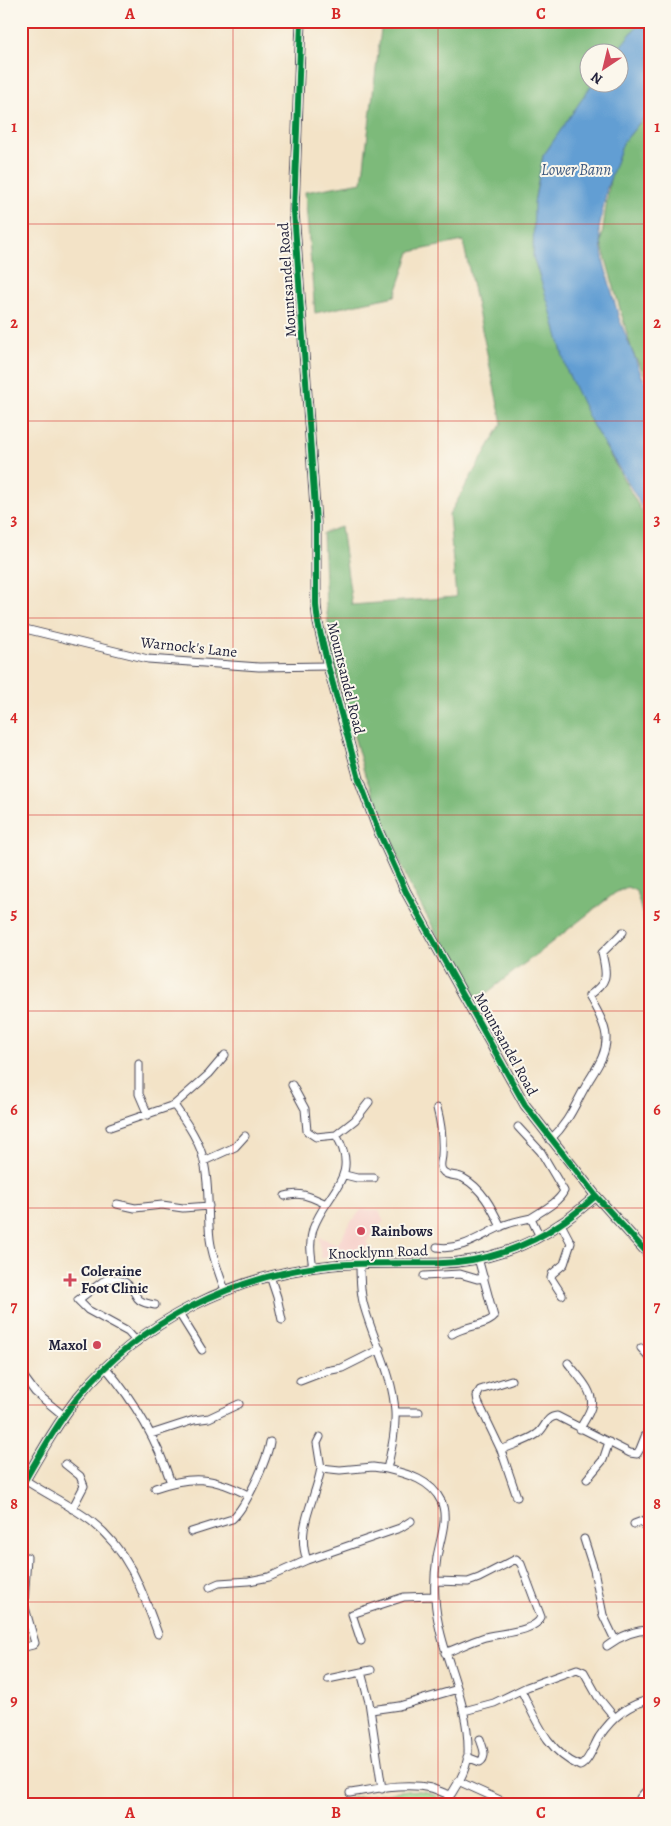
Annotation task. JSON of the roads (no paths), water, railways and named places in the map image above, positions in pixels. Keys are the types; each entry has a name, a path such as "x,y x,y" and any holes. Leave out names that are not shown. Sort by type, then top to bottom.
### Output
{"street":[{"name":"Mountsandel Road","path":"301,21 294,211 316,522 316,605 318,623 328,666 359,779 378,830 406,892 525,1105 550,1140 596,1196 650,1256"},
{"name":"Warnock's Lane","path":"21,628 148,660 259,667 328,666"},
{"path":"550,1140 573,1113 604,1052 606,1034 589,996 601,988 606,974 602,953 623,932"},
{"path":"110,1127 174,1105 209,1074 225,1055"},
{"path":"139,1064 139,1094 148,1115"},
{"path":"292,1085 305,1109 307,1131 316,1137 336,1135 355,1120 369,1102"},
{"path":"174,1105 191,1130 204,1161 208,1186 210,1241 225,1290"},
{"path":"437,1108 440,1123 442,1171 446,1174 464,1178 478,1191 489,1203 500,1226"},
{"path":"437,1247 453,1248 478,1239 500,1226 517,1220 531,1218 562,1196 564,1190 541,1152 518,1127"},
{"path":"313,1268 311,1237 313,1229 344,1175 346,1162 343,1146 336,1135"},
{"path":"204,1161 235,1147 245,1136"},
{"path":"344,1175 357,1178 374,1178"},
{"path":"285,1196 295,1193 305,1194 326,1204"},
{"name":"Knocklynn Road","path":"23,1483 64,1416 85,1389 137,1342 179,1313 225,1290 270,1276 313,1268 360,1264 445,1263 478,1258 515,1248 540,1237 561,1224 596,1196"},
{"path":"118,1204 135,1208 162,1205 183,1208 209,1206"},
{"path":"531,1218 540,1237"},
{"path":"561,1224 571,1243 564,1264 552,1274 551,1278 562,1294"},
{"path":"452,1334 461,1328 490,1321 494,1317 478,1258"},
{"path":"360,1264 361,1291 364,1306 391,1383 395,1412 394,1436 387,1469"},
{"path":"424,1276 465,1274 477,1279 484,1278"},
{"path":"270,1276 282,1320"},
{"path":"137,1342 128,1332 88,1310 78,1300 89,1290 110,1278 128,1284 137,1298 143,1303 155,1305"},
{"path":"179,1313 202,1350"},
{"path":"641,1348 650,1358"},
{"path":"300,1381 326,1371 342,1368 380,1349"},
{"path":"568,1362 592,1398 591,1408 580,1429"},
{"path":"106,1368 127,1395 151,1434 171,1482"},
{"path":"21,1374 35,1392 64,1416"},
{"path":"511,1380 480,1390 477,1396 478,1402 501,1450 517,1496"},
{"path":"151,1434 194,1420 209,1418 239,1404"},
{"path":"395,1412 419,1412"},
{"path":"501,1450 537,1434 551,1416 557,1416 630,1453 637,1454 650,1424"},
{"path":"307,1560 304,1524 321,1468 317,1442 320,1437"},
{"path":"191,1532 232,1519 237,1514 262,1466 270,1442"},
{"path":"587,1479 603,1460 609,1442"},
{"path":"65,1464 80,1476 84,1486 72,1509"},
{"path":"321,1468 340,1470 373,1467 387,1469 428,1483 442,1502 444,1524 437,1559 434,1596 445,1653 464,1711 468,1757 458,1781 442,1805"},
{"path":"155,1488 185,1479 205,1479 226,1484 248,1495"},
{"path":"23,1483 72,1509 96,1525 119,1549 143,1593 158,1634"},
{"path":"634,1524 646,1519 650,1538"},
{"path":"210,1587 219,1583 249,1581 269,1577 307,1560 400,1528 411,1522"},
{"path":"584,1539 594,1570 603,1615 615,1640"},
{"path":"21,1648 35,1643 35,1636 22,1604 26,1557"},
{"path":"435,1581 468,1582 516,1559 521,1564 541,1618 537,1624 517,1631 480,1638 445,1653"},
{"path":"361,1641 352,1614 404,1598 434,1596"},
{"path":"607,1646 615,1640 643,1630 650,1630"},
{"path":"328,1680 371,1670"},
{"path":"464,1711 494,1703 521,1690 573,1670 581,1670 598,1697 615,1718"},
{"path":"361,1672 370,1710 382,1789"},
{"path":"370,1710 399,1706 458,1689"},
{"path":"521,1690 547,1740 557,1751 580,1766 585,1762 600,1736 615,1718 637,1703 650,1700"},
{"path":"468,1757 480,1762 483,1760 484,1750 480,1739"},
{"path":"458,1781 500,1803 511,1805"},
{"path":"350,1793 420,1786 450,1795"},
{"path":"638,1805 640,1798 645,1792"}],"water":[{"name":"Lower Bann","path":"641,21 650,21 650,110 623,143 607,188 599,230 604,263 619,318 642,376 650,390 650,524 637,498 593,426 567,371 549,305 533,257 534,203 543,156 587,92 628,92 628,42 624,42"}],"place":[{"name":"Rainbows","path":"361,1231"},
{"name":"Coleraine Foot Clinic","path":"70,1280"},
{"name":"Maxol","path":"97,1345"}]}
